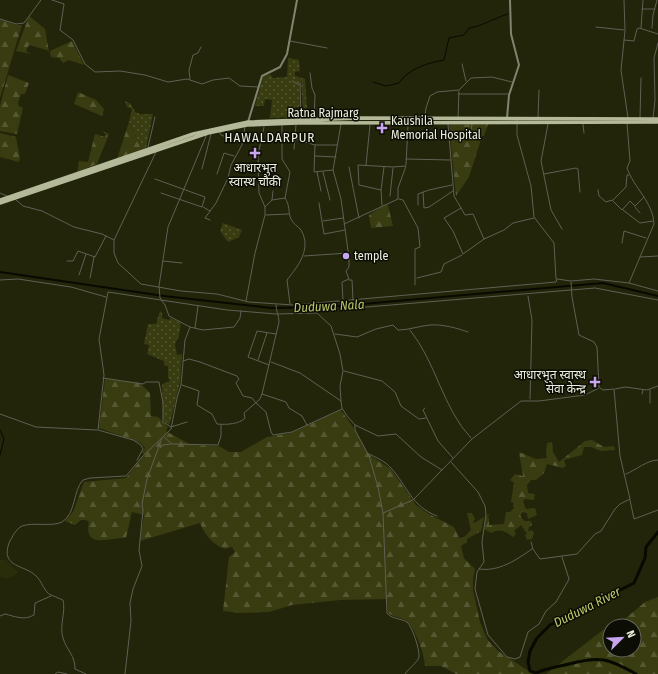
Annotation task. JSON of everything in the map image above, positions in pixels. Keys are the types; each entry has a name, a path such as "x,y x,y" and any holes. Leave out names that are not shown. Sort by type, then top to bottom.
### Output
{"highway":[{"name":"Ratna Rajmarg","path":"0,200 209,129 247,124 301,119 458,118 583,122 658,119"},
{"name":"Ratna Rajmarg","path":"517,120 538,118 658,122"},
{"name":"Ratna Rajmarg","path":"0,204 156,149 210,132 247,124 472,122 507,120"}],"street":[{"path":"0,19 16,24 24,23 41,0"},
{"path":"52,0 64,4 60,30 73,40 85,64 95,72 120,71 145,75 168,82 182,79 202,84 213,80 229,78 240,86 259,87"},
{"path":"210,220 205,218 228,178 235,157 243,143 247,124 262,76 280,67 287,54 297,0"},
{"path":"507,120 509,94 519,65 511,34 509,0"},
{"path":"624,0 625,31 620,70 628,120 630,161 627,168 629,175 644,197 654,221 629,283"},
{"path":"641,28 643,0"},
{"path":"652,28 657,0"},
{"path":"642,9 656,10"},
{"path":"596,27 625,31"},
{"path":"624,40 634,40 637,28 658,34"},
{"path":"289,41 327,48"},
{"path":"653,119 655,100 654,58 658,43"},
{"path":"190,80 189,70 193,55 198,53 201,47"},
{"path":"462,64 467,82"},
{"path":"310,73 312,88 315,95 314,119"},
{"path":"458,118 459,90 471,78 483,76 512,82"},
{"path":"640,119 641,78"},
{"path":"292,82 300,85"},
{"path":"300,82 301,119"},
{"path":"426,118 426,108 430,96 438,92 459,90"},
{"path":"538,118 539,90"},
{"path":"458,94 509,94"},
{"path":"147,150 151,142 155,116"},
{"path":"517,120 517,135 530,186 535,218 554,243 557,279"},
{"path":"548,121 541,156 551,210 562,229"},
{"path":"341,122 333,170 341,199 348,253 349,268 346,271 349,279 352,280 353,301"},
{"path":"366,165 370,122"},
{"path":"398,198 398,188 406,166 408,122"},
{"path":"448,122 454,196 465,214 473,214 484,239"},
{"path":"460,139 472,132 472,122"},
{"path":"583,122 584,133"},
{"path":"246,302 255,253 265,215 265,206 259,193 258,169 258,155 264,132 264,123"},
{"path":"282,123 282,159 290,172 285,198 288,202 289,214 292,222 303,234 304,256 299,266 287,280 290,305"},
{"path":"294,149 297,123"},
{"path":"219,130 221,135 243,143"},
{"path":"202,169 210,132"},
{"path":"210,132 168,228 163,261 160,298 169,316 190,327 203,330 234,327 240,318 242,310"},
{"path":"295,139 315,145 338,145"},
{"path":"315,145 313,170 317,172 321,191"},
{"path":"156,149 154,159 114,240 115,257 118,263 140,284 160,288 217,294 246,302 290,305 353,301 556,282 557,279 571,281 594,279 629,283 658,291"},
{"path":"217,174 224,153 235,157"},
{"path":"314,156 336,157"},
{"path":"406,159 451,160"},
{"path":"239,164 258,169"},
{"path":"380,190 359,185 358,165 393,167 406,166"},
{"path":"382,206 380,190 384,166"},
{"path":"349,167 359,218"},
{"path":"390,196 393,167"},
{"path":"544,174 576,168 578,169 580,192"},
{"path":"317,172 333,170"},
{"path":"323,171 330,200"},
{"path":"598,190 599,196 606,202 612,200 626,187 627,175 629,175"},
{"path":"155,179 205,197 202,207"},
{"path":"418,204 418,194 453,185"},
{"path":"272,200 273,191"},
{"path":"423,192 424,208 429,207 453,191"},
{"path":"0,193 15,198 23,206 42,211 74,228 107,236 114,240"},
{"path":"161,193 210,211"},
{"path":"635,206 644,197"},
{"path":"265,206 272,200 285,198"},
{"path":"344,224 398,198"},
{"path":"398,198 403,200 419,231 420,247 415,249 415,285"},
{"path":"612,200 640,223 654,221"},
{"path":"623,210 630,201 640,213"},
{"path":"319,203 324,234 345,230"},
{"path":"461,208 444,218 453,230 463,254"},
{"path":"265,215 289,214"},
{"path":"322,221 343,218"},
{"path":"416,278 441,272 444,264 463,254 484,239 504,230 513,223 535,218"},
{"path":"622,243 624,231 647,238"},
{"path":"90,278 95,257 107,236"},
{"path":"67,261 73,261 78,251 95,257"},
{"path":"304,256 348,253"},
{"path":"79,276 86,254"},
{"path":"640,257 658,256"},
{"path":"163,261 182,263"},
{"path":"0,280 18,279 81,289 104,298 106,297"},
{"path":"343,301 342,282 349,279"},
{"path":"571,281 578,335 594,342 596,346 597,381 600,388 603,390 625,387 643,390 658,386"},
{"path":"355,308 528,294 571,289 600,288 658,300"},
{"path":"98,430 103,378 98,339 108,292 198,305 276,314 317,314 331,326 334,334 343,371 340,386 342,408 355,425 378,436 396,434 421,457 442,470"},
{"path":"528,294 532,320 530,400"},
{"path":"181,385 199,391 197,405 210,412 216,423 221,424 243,420 245,418 244,413 256,403 262,394 269,361 277,334 279,317 276,314 276,304"},
{"path":"195,328 198,305"},
{"path":"334,334 357,338 376,329 393,325 398,330 410,330 419,326 436,325 468,332"},
{"path":"86,674 75,669 76,661 63,637 63,600 52,596 37,576 20,569 10,561 7,551 11,539 22,526 62,522 68,515 83,480 90,478 124,477 163,437 171,427 181,385 185,340 190,327"},
{"path":"410,330 429,360 454,413 472,439"},
{"path":"269,365 248,357 257,331 277,334"},
{"path":"258,361 268,333"},
{"path":"183,361 189,359 236,375 239,379 236,384 243,396 252,398 266,412 272,434 292,432 342,408"},
{"path":"269,361 300,373 341,401"},
{"path":"343,371 382,381 395,392 404,409 419,419 426,418"},
{"path":"103,378 143,384 146,382 159,382 163,403 162,421 171,427"},
{"path":"383,513 413,500 472,439 521,401 539,401 585,395 600,388"},
{"path":"614,389 620,456 634,519 658,510"},
{"path":"650,389 650,403"},
{"path":"642,394 643,390"},
{"path":"262,394 284,401 290,408 302,416 307,425"},
{"path":"425,408 423,410 426,418 438,441 454,458"},
{"path":"0,414 36,427 98,430 133,440 141,445 143,449 135,464"},
{"path":"171,427 186,422"},
{"path":"159,448 163,445 172,444 218,445 221,436 221,424"},
{"path":"355,425 355,430 367,453 378,487 383,513 387,613 390,616 405,621 410,625 419,654 417,661 405,674"},
{"path":"163,437 172,444"},
{"path":"125,674 131,621 130,603 133,589 142,566 139,550 143,510 142,504 147,479 154,456 163,437"},
{"path":"367,453 391,468 413,500 424,511 437,516"},
{"path":"625,474 635,471 653,460 658,460"},
{"path":"451,462 478,492 485,506 486,514 482,542 484,562 478,569 475,589 488,635 507,657 515,659 522,655 528,632 539,624 546,611 556,602 568,581 569,579 562,557"},
{"path":"531,542 533,549 540,559 577,554 595,534 601,531 615,509 620,504 630,499"},
{"path":"478,569 489,570 502,566 520,558 533,549"},
{"path":"0,616 5,614 17,618 32,616 34,615 35,603 52,596"},
{"path":"55,674 58,672 67,674"}],"shaded area":[{"path":"0,560 6,560 18,572 8,579 0,577"}],"green space":[{"path":"29,16 45,29 49,52 47,50 29,45 26,51 31,54 16,51"},
{"path":"0,20 16,25 22,25 0,98"},
{"path":"72,41 84,65 69,60 63,63 59,58 51,57 50,51"},
{"path":"288,58 299,60 300,71 295,72 295,76 305,79 307,109 303,110 301,81 299,81 300,106 292,109 292,117 270,118 272,100 265,99 264,106 255,106 263,77 270,74 273,78 287,77"},
{"path":"8,75 29,83 25,94 21,94 18,103 19,106 23,108 17,134 0,131 0,106"},
{"path":"78,92 96,100 104,109 102,116 74,104"},
{"path":"125,101 131,104 135,112 140,114 153,114 146,148 142,150 129,122 132,109 127,107"},
{"path":"129,122 142,150 117,159"},
{"path":"488,124 484,136 482,136 469,177 456,196 449,125"},
{"path":"102,131 109,134 97,164 77,172 79,161 88,162 95,134 105,137 106,134"},
{"path":"0,133 16,137 20,158 19,162 0,157"},
{"path":"384,205 388,205 393,226 371,228 369,215"},
{"path":"223,223 242,230 239,237 228,242 220,231"},
{"path":"160,311 162,313 162,318 169,320 170,318 181,323 179,336 175,344 177,355 182,354 180,382 169,425 163,420 162,384 170,381 168,377 168,366 164,365 164,361 147,354 149,345 144,344 148,324 156,324"},
{"path":"105,379 140,383 150,393 151,416 158,417 168,427 166,431 191,445 219,446 229,452 241,452 267,437 291,433 341,410 353,427 368,454 391,469 416,505 429,514 454,527 459,538 464,537 471,530 467,513 472,513 475,519 473,522 474,523 484,517 481,531 467,539 467,542 461,546 464,558 475,569 473,590 480,622 487,639 498,651 533,674 456,674 441,666 425,666 421,648 412,627 405,620 388,613 387,599 340,600 292,605 269,612 240,613 223,611 229,557 235,552 232,547 225,549 213,542 204,531 200,523 140,541 144,515 132,512 126,538 106,540 94,539 90,536 88,531 89,522 86,520 81,520 75,525 65,521 73,512 84,482 126,478 144,455 142,452 145,448 141,443 99,428"},
{"path":"592,440 604,447 614,446 615,450 601,451 591,447 584,447 582,455 564,460 566,466 563,468 547,464 544,473 536,480 531,480 527,485 528,493 535,494 534,500 525,499 523,501 526,509 535,508 537,515 528,519 527,513 522,512 520,515 524,521 531,521 532,525 529,527 528,531 532,530 534,533 532,539 527,540 525,535 527,534 521,525 514,531 516,534 513,537 502,531 491,533 484,529 486,516 491,514 487,517 489,518 489,525 504,524 506,512 510,512 514,508 513,502 511,502 514,483 510,480 515,474 523,476 519,452 536,459 547,458 547,443 552,442 553,452 559,462 585,441"},
{"path":"658,597 658,674 546,674 602,631 602,658 642,658 642,618 626,618 645,602"}],"waterway":[{"path":"373,82 386,86 399,83 413,70 444,60 449,38 464,35 469,28 479,26 508,14"},
{"name":"Duduwa Nala","path":"0,272 164,296 271,308 328,307 603,283 658,296"},
{"path":"0,430 4,439 0,455"},
{"name":"Duduwa River","path":"636,674 611,662 596,659 580,661 536,673 530,671 528,662 530,651 537,638 550,625 634,583 645,558 646,547 658,532"}],"place":[{"name":"Kaushila Memorial Hospital","path":"382,128"},
{"name":"आधारभुत स्वास्थ चौकी","path":"255,153"},
{"name":"temple","path":"346,256"},
{"name":"आधारभुत स्वास्थ सेवा केन्द्र","path":"595,382"}],"district":[{"name":"HAWALDARPUR","path":"270,137"}]}
